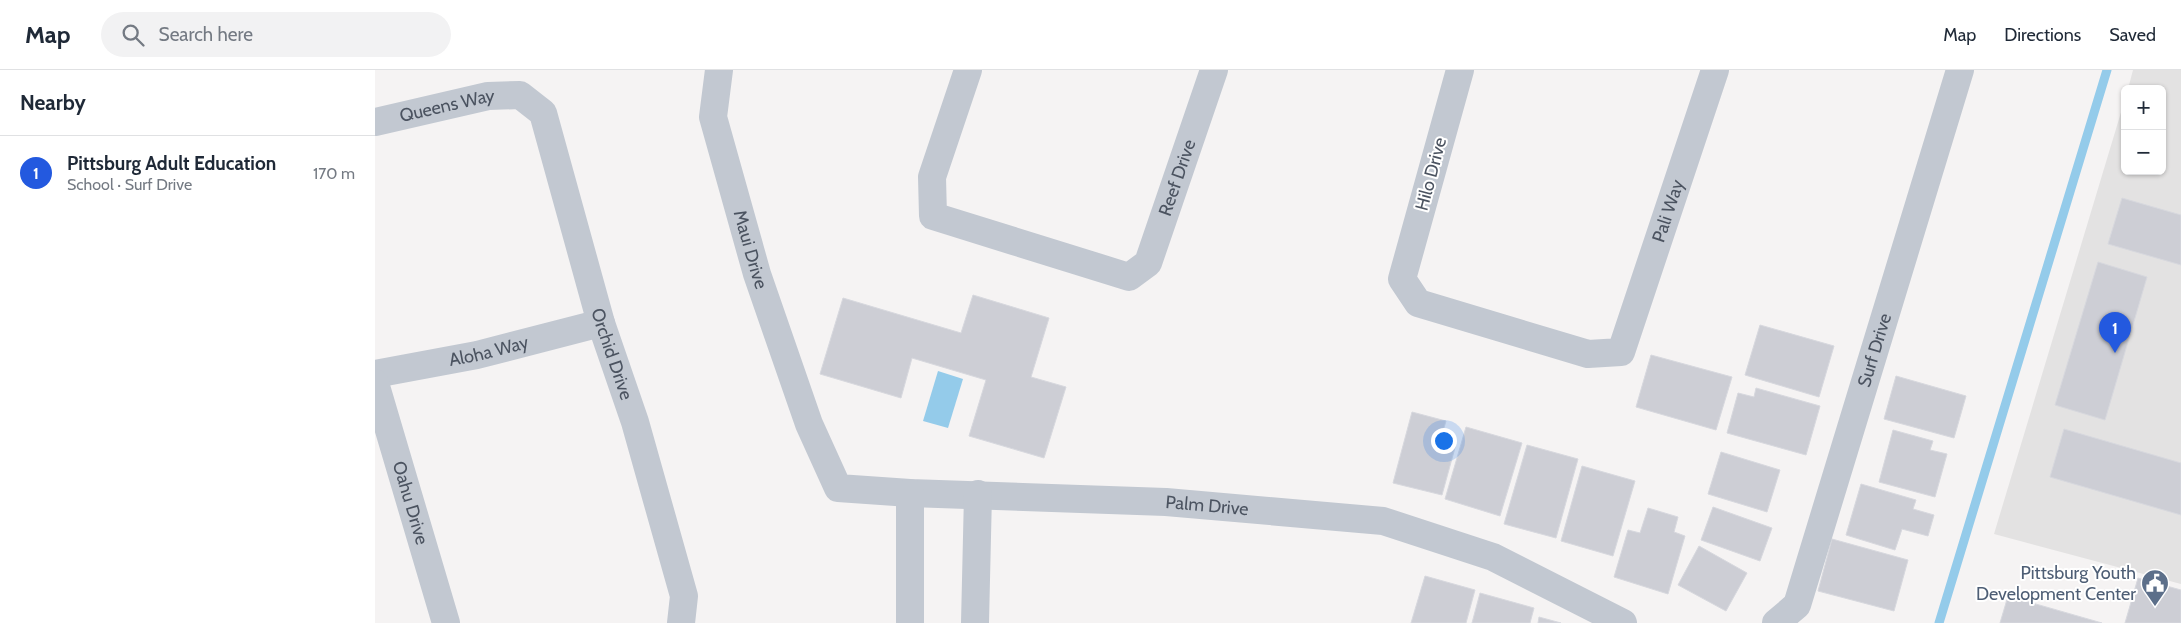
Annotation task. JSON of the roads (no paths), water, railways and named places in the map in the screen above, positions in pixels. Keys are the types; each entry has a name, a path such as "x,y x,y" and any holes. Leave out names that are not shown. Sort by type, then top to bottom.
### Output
{"street":[{"name":"Maui Drive","path":"719,70 713,117 757,274 809,424"},
{"name":"Reef Drive","path":"967,70 932,177 933,216 1129,277 1148,263 1214,70"},
{"name":"Hilo Drive","path":"1460,70 1402,279 1418,303 1588,354 1621,352"},
{"name":"Pali Way","path":"1621,352 1715,70"},
{"name":"Surf Drive","path":"1776,623 1797,605 1960,70"},
{"name":"Queens Way","path":"375,122 488,96 519,95"},
{"name":"Orchid Drive","path":"519,95 543,113 601,323 635,422 684,596 682,622"},
{"name":"Aloha Way","path":"375,374 477,355 601,323"},
{"name":"Oahu Drive","path":"375,382 447,623"},
{"name":"Palm Drive","path":"809,424 838,488 910,493 1166,502 1383,521 1493,557 1623,623"},
{"path":"910,493 910,623"},
{"path":"975,623 978,494"}],"water":[{"path":"938,371 963,379 948,428 923,421"}],"waterway":[{"path":"1939,623 2107,70"}],"place":[{"name":"Pittsburg Adult Education","path":"2115,353"},
{"name":"Pittsburg Youth Development Center","path":"2155,607"}]}
